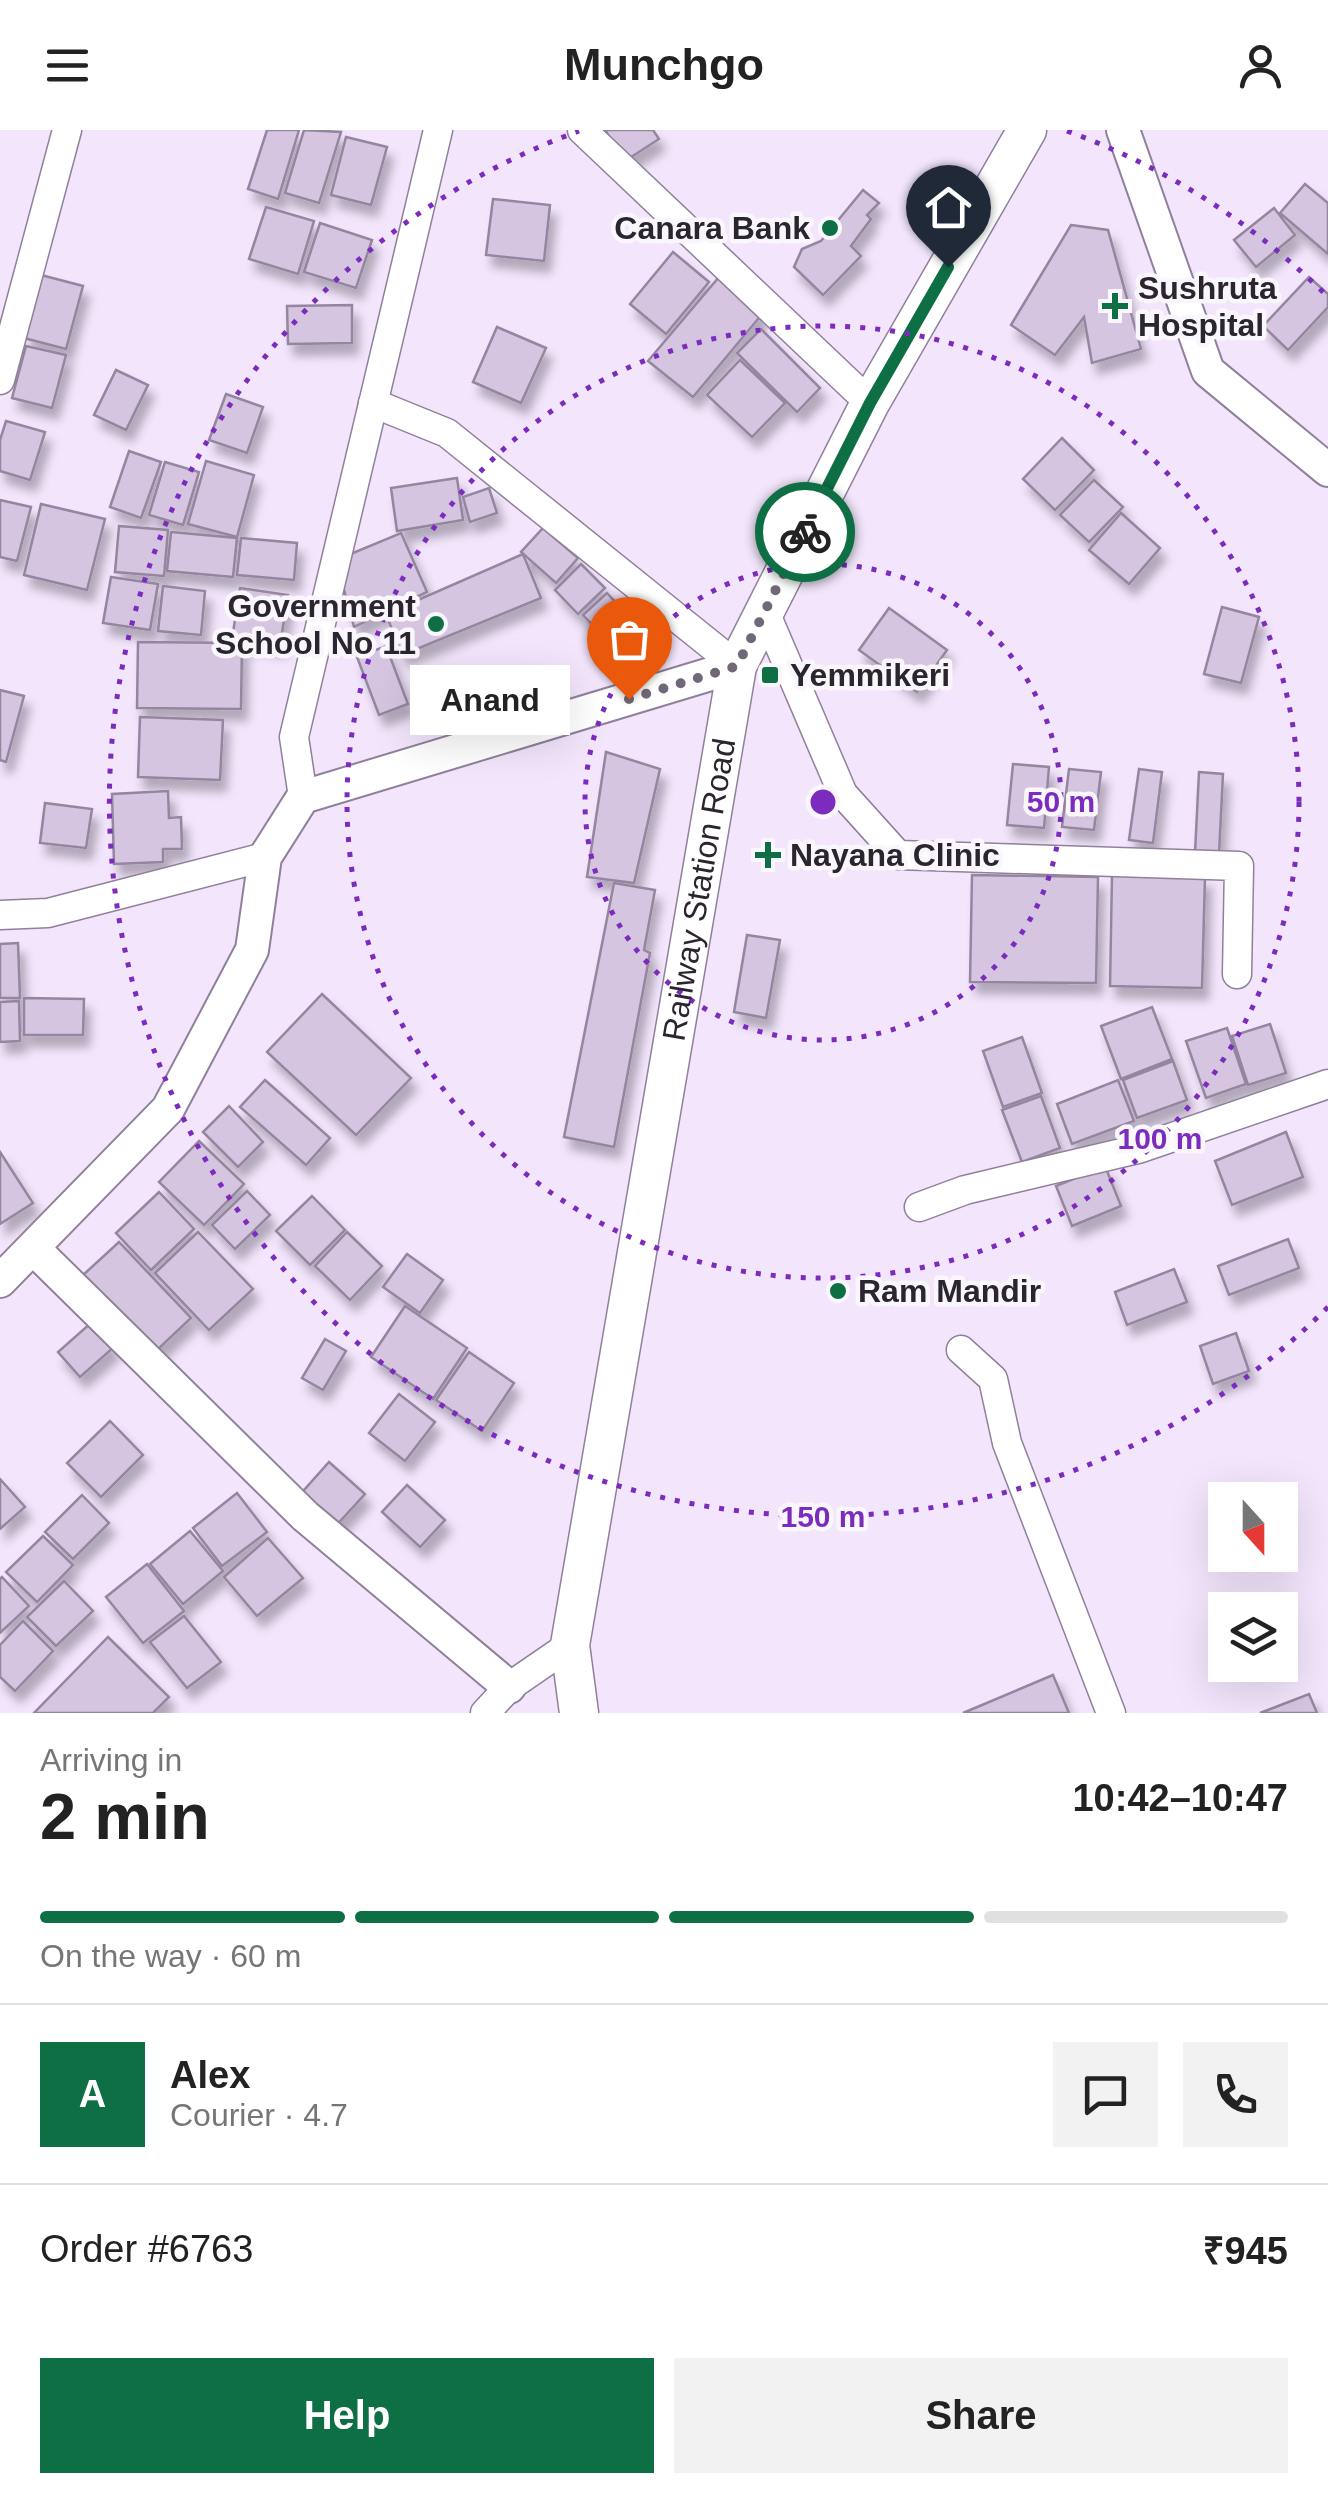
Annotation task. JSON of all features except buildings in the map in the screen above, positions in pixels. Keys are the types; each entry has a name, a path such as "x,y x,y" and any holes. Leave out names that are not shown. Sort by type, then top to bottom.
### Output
{"main road":[{"name":"Railway Station Road","path":"580,1713 570,1645 737,666 870,403 1027,130"}],"street":[{"path":"0,380 67,130"},
{"path":"303,798 294,736 438,130"},
{"path":"582,130 870,403"},
{"path":"1123,130 1208,371 1328,470"},
{"path":"373,403 447,433 737,666"},
{"path":"764,612 843,794 898,856 1240,866 1237,974"},
{"path":"0,1281 168,1109 252,950 265,856 303,798 737,666"},
{"path":"0,915 48,913 265,856"},
{"path":"919,1207 965,1190 1138,1148 1328,1084"},
{"path":"33,1248 305,1516 510,1687"},
{"path":"961,1350 994,1379 1007,1443 1111,1713"},
{"path":"485,1713 510,1687 570,1645"}],"way so far":[{"path":"629,699 737,666 805,532"}],"place":[{"name":"Canara Bank","path":"830,228"},
{"name":"Sushruta Hospital","path":"1115,306"},
{"name":"Government School No 11","path":"436,624"},
{"name":"Yemmikeri","path":"770,675"},
{"name":"Anand","path":"629,699"},
{"name":"Nayana Clinic","path":"768,855"},
{"name":"Ram Mandir","path":"838,1291"}],"route":[{"path":"805,532 870,403 948,267"}]}
